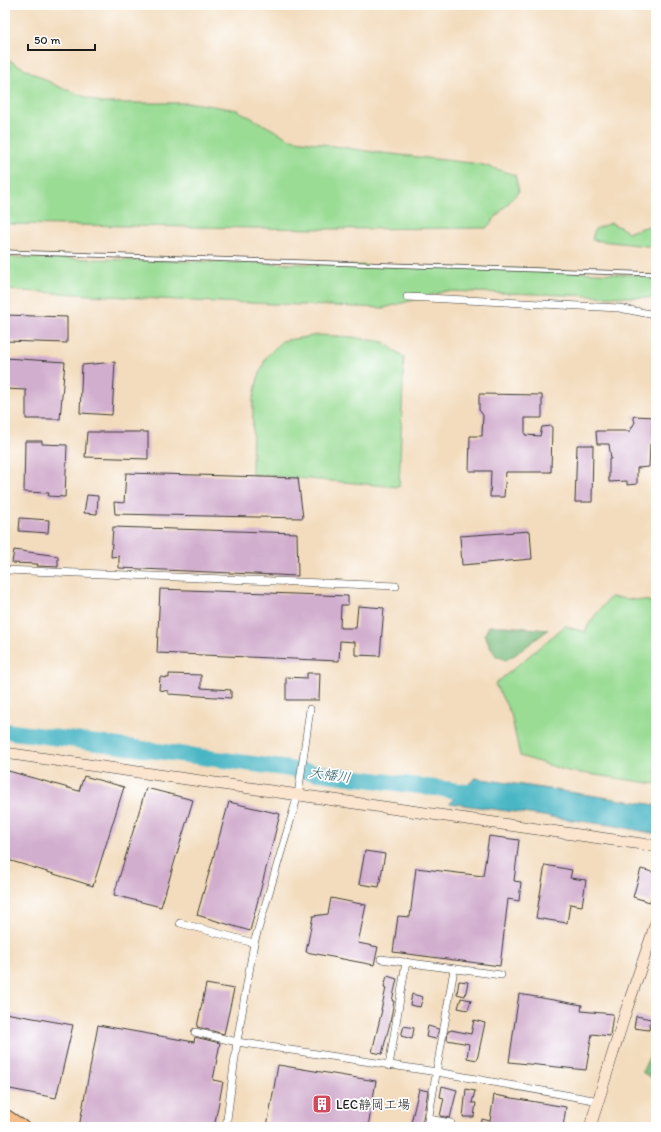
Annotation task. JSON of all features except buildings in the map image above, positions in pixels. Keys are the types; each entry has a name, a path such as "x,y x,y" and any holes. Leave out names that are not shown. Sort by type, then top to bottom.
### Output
{"main road":[{"path":"5,1115 23,1127"}],"street":[{"path":"407,297 619,308 650,314 656,317"},
{"path":"5,570 396,586"},
{"path":"226,1127 237,1042 254,943 299,789 310,709"},
{"path":"5,753 299,789 656,846"},
{"path":"180,923 254,943"},
{"path":"590,1127 626,1011 656,923"},
{"path":"382,959 501,975"},
{"path":"389,1066 406,962"},
{"path":"427,1127 454,969"},
{"path":"195,1032 237,1042 437,1072 599,1101"},
{"path":"429,1119 452,1122"}],"lane":[{"path":"5,252 656,274"}],"green space":[{"path":"5,58 57,86 101,103 194,103 237,110 290,139 373,152 480,164 515,175 519,191 486,228 321,229 5,224"},
{"path":"611,223 629,232 656,224 656,247 592,240 595,229"},
{"path":"5,257 517,269 656,276 656,298 446,291 384,308 194,301 5,290"},
{"path":"318,335 352,337 383,342 404,357 399,487 252,474 253,400 258,378 266,357 282,341"},
{"path":"610,597 656,602 656,784 568,771 520,756 511,714 495,684 565,626 585,632 590,622"},
{"path":"489,626 548,630 506,660 496,656 489,644 485,634"},
{"path":"656,1043 656,1081 642,1072"}],"water":[{"path":"475,778 656,805 656,834 616,826 449,803"}],"waterway":[{"name":"大幡川","path":"5,731 483,794"}],"place":[{"name":"LEC静岡工場","path":"322,1104"}]}
